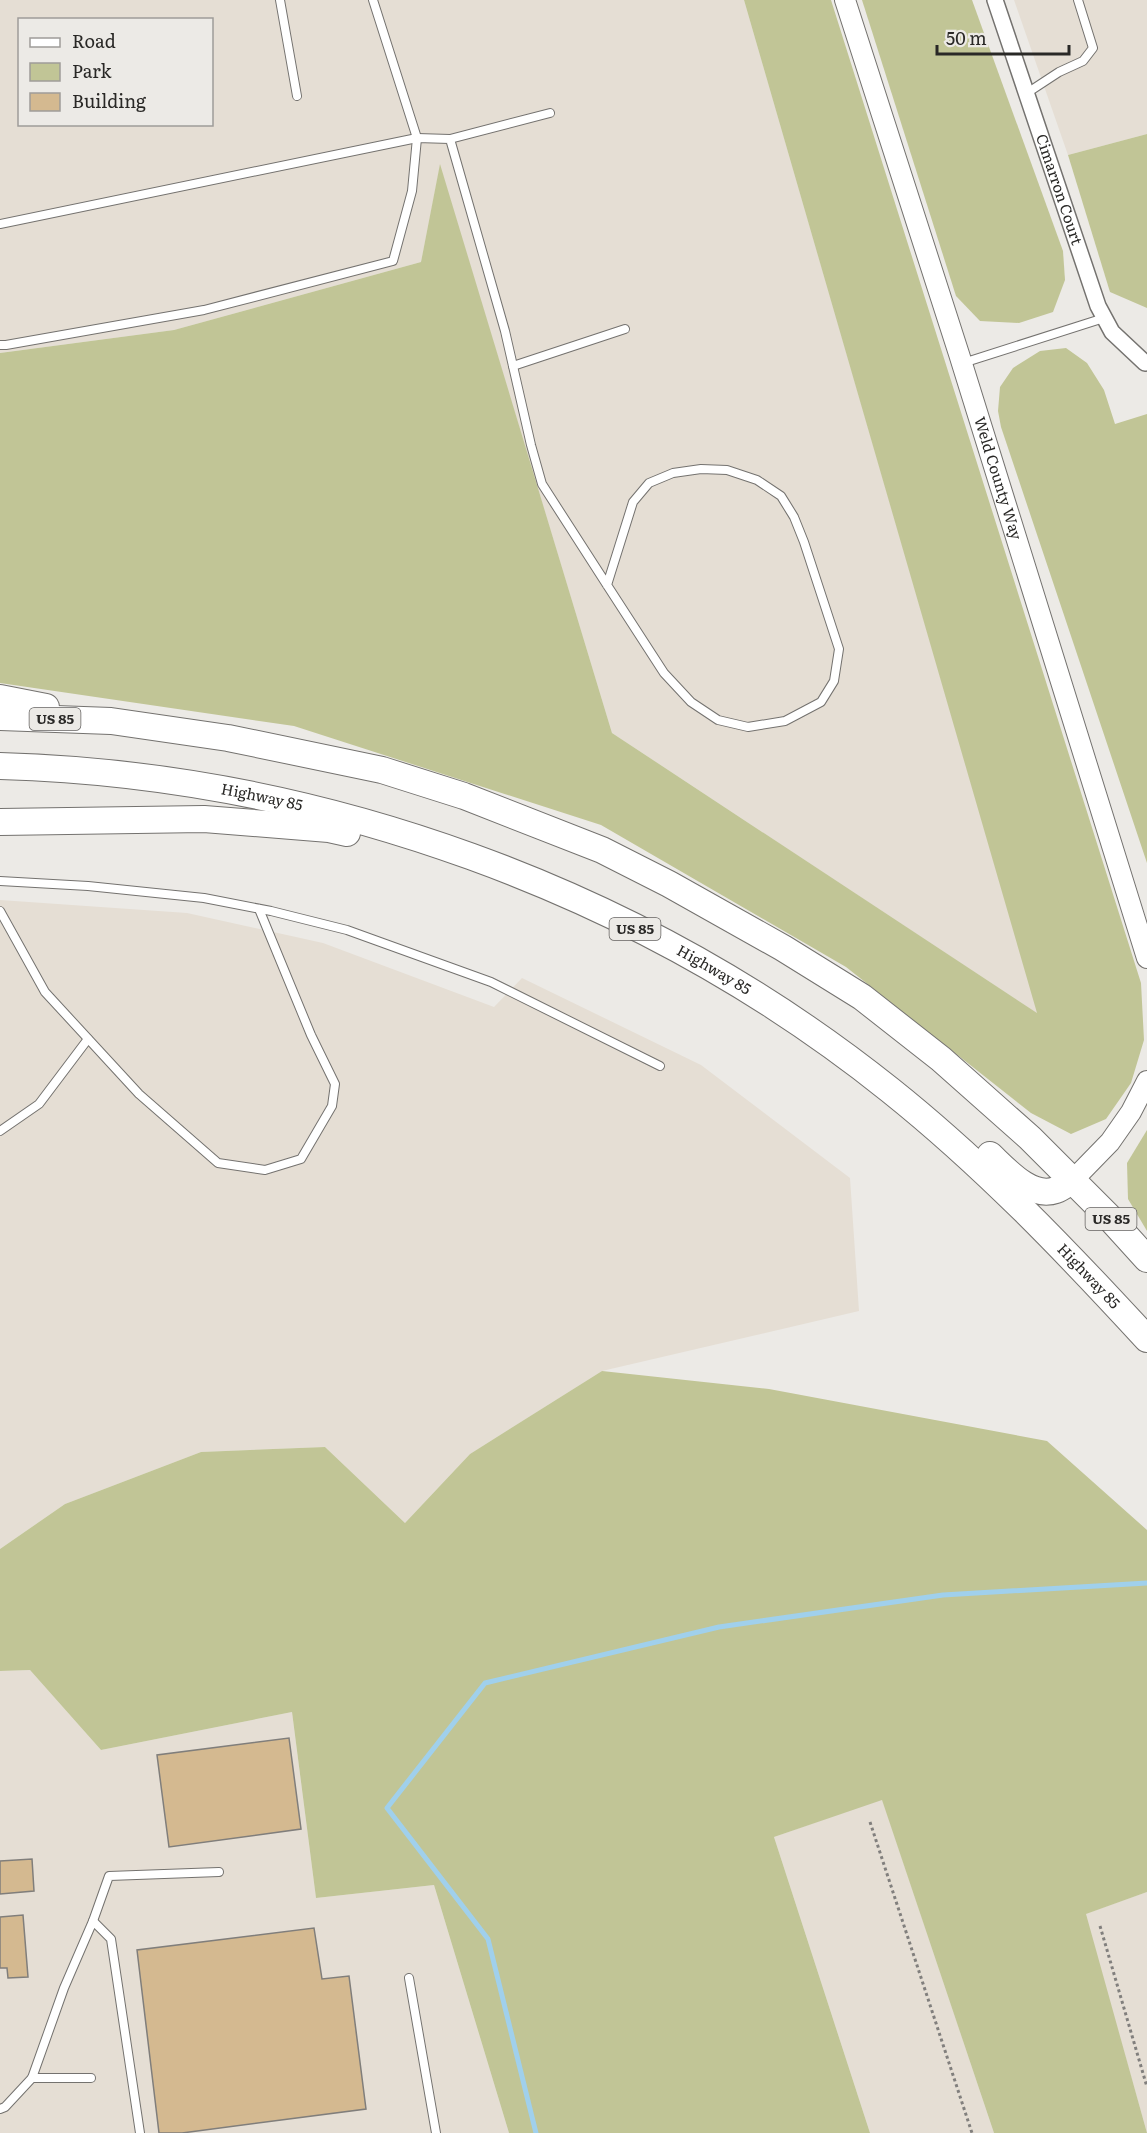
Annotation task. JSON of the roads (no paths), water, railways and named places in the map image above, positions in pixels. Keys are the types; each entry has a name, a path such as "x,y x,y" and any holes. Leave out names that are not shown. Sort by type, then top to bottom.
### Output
{"highway":[{"path":"0,698 111,720"},
{"name":"US 85","path":"0,717 111,720 228,738 382,770 464,796 602,850 669,884 783,948 862,998 940,1059 1030,1138 1147,1259"},
{"name":"Highway 85","path":"0,766 51,768 173,780 270,798 353,819 466,854 583,903 697,959 805,1027 890,1090 1039,1223 1147,1339"},
{"path":"0,822 204,819 329,829 413,851 466,854"},
{"path":"779,1011 827,1026 890,1069 1030,1188 1054,1191 1073,1180"}],"street":[{"name":"Weld County Way","path":"845,0 962,363 1147,958"},
{"name":"Cimarron Court","path":"995,0 1098,306 1112,332 1145,363"},
{"path":"1073,1180 1110,1142 1131,1112 1147,1081"}],"lane":[{"path":"280,0 297,96"},
{"path":"0,345 204,310 393,261 412,191 417,138 373,0"},
{"path":"1027,93 1059,72 1083,62 1093,48 1078,0"},
{"path":"0,224 417,138 450,139 550,114"},
{"path":"450,139 506,331 543,484 607,585 664,673 691,702 718,720 748,726 785,721 821,702 834,681 839,650 801,534 781,496 757,480 727,470 701,469 673,473 649,483 633,502 607,585"},
{"path":"962,363 1104,318"},
{"path":"513,366 625,329"},
{"path":"0,881 99,887 204,898 347,930 491,982 660,1066"},
{"path":"0,910 45,992 139,1094 218,1162 265,1170 300,1160 333,1106 335,1084 311,1035 259,909"},
{"path":"0,1131 39,1104 88,1039"},
{"path":"0,2109 5,2107 32,2078 64,1988 93,1921 109,1875 219,1872"},
{"path":"93,1921 111,1939 140,2133"},
{"path":"409,1978 436,2133"},
{"path":"32,2078 91,2078"}],"waterway":[{"path":"536,2133 488,1939 387,1808 485,1683 719,1627 943,1595 1147,1583"}]}
